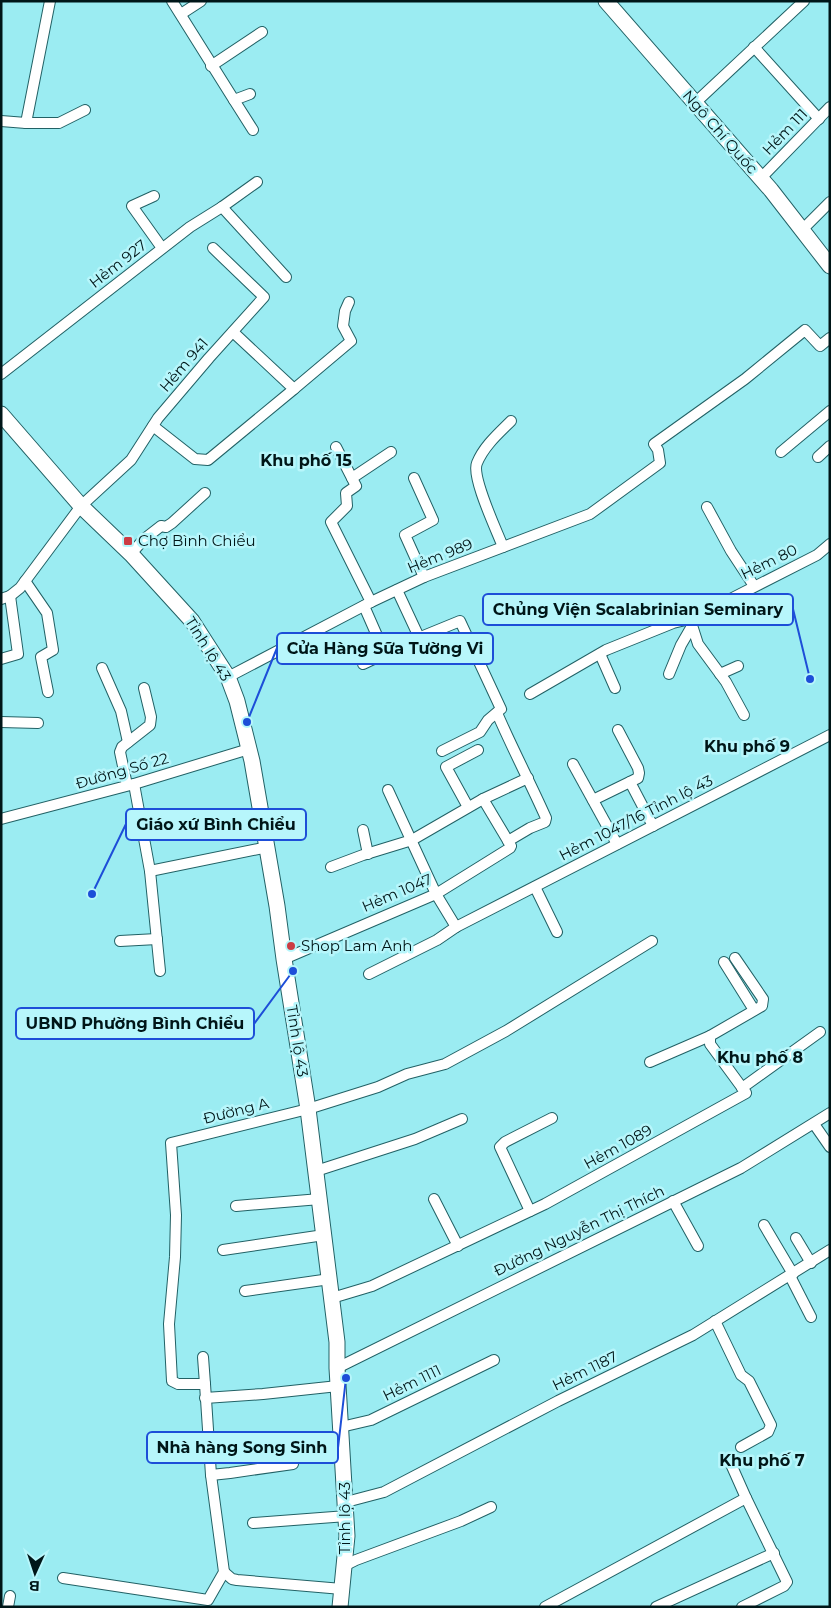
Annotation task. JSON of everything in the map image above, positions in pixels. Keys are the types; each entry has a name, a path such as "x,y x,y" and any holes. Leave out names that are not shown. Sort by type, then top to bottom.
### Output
{"main road":[{"name":"Ngô Chí Quốc","path":"606,1 761,178 830,266"},
{"name":"Tỉnh lộ 43","path":"1,414 81,506 131,554 192,620 228,677 237,700 249,749 268,847 308,1109 330,1279 337,1342 347,1536 340,1607"}],"street":[{"path":"26,124 50,1"},
{"path":"172,1 252,130"},
{"path":"181,14 201,1"},
{"path":"695,103 804,1"},
{"path":"212,66 262,32"},
{"path":"754,47 819,119"},
{"path":"234,100 250,94"},
{"name":"Hẻm 111","path":"761,178 830,107"},
{"path":"1,121 26,124 59,123 86,110"},
{"name":"Hẻm 927","path":"1,374 190,227 257,182"},
{"path":"154,196 132,206 162,248"},
{"path":"802,230 830,202"},
{"path":"222,207 286,277"},
{"name":"Hẻm 941","path":"5,597 20,588 81,506 131,460 153,426 209,358 264,297 213,248"},
{"path":"153,426 195,459 208,460 351,341 343,326 345,311 349,302"},
{"name":"Hẻm 989","path":"228,677 424,577 590,514 660,463 658,450 654,444 745,379 805,330 820,346 830,338"},
{"path":"233,332 294,389"},
{"path":"781,452 830,411"},
{"path":"504,547 477,480 476,465 487,444 511,421"},
{"path":"818,457 830,446"},
{"path":"336,447 356,486 346,493 347,506 331,522 368,604 382,647 386,653"},
{"path":"352,478 391,452"},
{"path":"414,478 433,520 405,535 424,577"},
{"path":"131,554 161,526 166,527 172,523 205,493"},
{"path":"707,507 731,551 754,586"},
{"name":"Hẻm 80","path":"530,694 600,654 673,623 691,623 754,586 818,555 830,544"},
{"path":"25,582 47,613 53,650 41,656 48,692"},
{"path":"363,664 416,639 418,635 397,590"},
{"path":"1,659 18,654 5,597"},
{"name":"Hẻm 1047","path":"284,959 436,894 510,848 511,846 508,841 546,820 497,713 501,709 460,621 416,639"},
{"path":"669,674 691,623"},
{"path":"691,623 698,644 726,682 744,715"},
{"path":"600,654 615,688"},
{"path":"720,674 738,666"},
{"path":"102,668 121,711 128,742"},
{"path":"144,688 151,723 122,747 120,752 131,785 150,871 160,971"},
{"path":"442,751 480,732 488,720 497,713"},
{"path":"1,722 38,723"},
{"path":"593,800 638,778 639,773 618,730"},
{"name":"Hẻm 1047/16 Tỉnh lộ 43","path":"369,974 436,940 456,926 830,735"},
{"name":"Đường Số 22","path":"1,819 131,785 249,749"},
{"path":"468,807 446,767 478,750"},
{"path":"573,764 617,844"},
{"path":"330,867 412,840 468,807 528,778"},
{"path":"630,782 653,826"},
{"path":"388,790 436,894 456,926"},
{"path":"483,799 508,841"},
{"path":"364,830 368,854"},
{"path":"150,871 268,847"},
{"path":"535,887 557,932"},
{"path":"120,941 157,940"},
{"name":"Đường A","path":"205,1384 178,1384 172,1381 169,1324 175,1257 176,1215 171,1143 308,1109 378,1087 407,1074 445,1064 506,1031 652,940"},
{"path":"650,1062 710,1036 762,1006 763,998 735,958"},
{"path":"724,962 754,1010"},
{"path":"710,1036 710,1044 742,1088 820,1032"},
{"name":"Hẻm 1089","path":"332,1298 372,1286 530,1211 746,1093 742,1088"},
{"name":"Đường Nguyễn Thị Thích","path":"337,1368 741,1168 830,1114"},
{"path":"530,1211 500,1148 505,1142 552,1118"},
{"path":"316,1171 415,1139 462,1120"},
{"path":"814,1124 830,1147"},
{"path":"236,1206 320,1199"},
{"path":"434,1199 458,1246"},
{"path":"673,1201 698,1246"},
{"path":"764,1225 792,1275 812,1317"},
{"path":"223,1250 324,1236"},
{"path":"796,1238 811,1263"},
{"name":"Hẻm 1187","path":"253,1523 346,1509 384,1492 558,1401 693,1334 830,1251"},
{"path":"245,1291 330,1279"},
{"path":"715,1321 741,1375 749,1381 771,1425 768,1432 741,1447"},
{"path":"63,1578 208,1600 224,1572 212,1475 203,1357"},
{"name":"Hẻm 1111","path":"341,1426 371,1420 494,1360"},
{"path":"205,1398 338,1386"},
{"path":"730,1462 787,1582 784,1586 742,1607"},
{"path":"212,1475 293,1464"},
{"path":"545,1607 746,1498"},
{"path":"344,1566 491,1507"},
{"path":"656,1607 774,1553"},
{"path":"224,1572 232,1579 238,1580 342,1589"},
{"path":"8,1607 10,1596"}],"place":[{"name":"Chợ Bình Chiểu","path":"128,541"},
{"name":"Chủng Viện Scalabrinian Seminary","path":"810,679"},
{"name":"Cửa Hàng Sữa Tường Vi","path":"247,722"},
{"name":"Giáo xứ Bình Chiểu","path":"92,894"},
{"name":"Shop Lam Anh","path":"291,946"},
{"name":"UBND Phường Bình Chiểu","path":"293,971"},
{"name":"Nhà hàng Song Sinh","path":"346,1378"}],"district":[{"name":"Khu phố 15","path":"306,460"},
{"name":"Khu phố 9","path":"747,746"},
{"name":"Khu phố 8","path":"760,1057"},
{"name":"Khu phố 7","path":"762,1460"}]}
